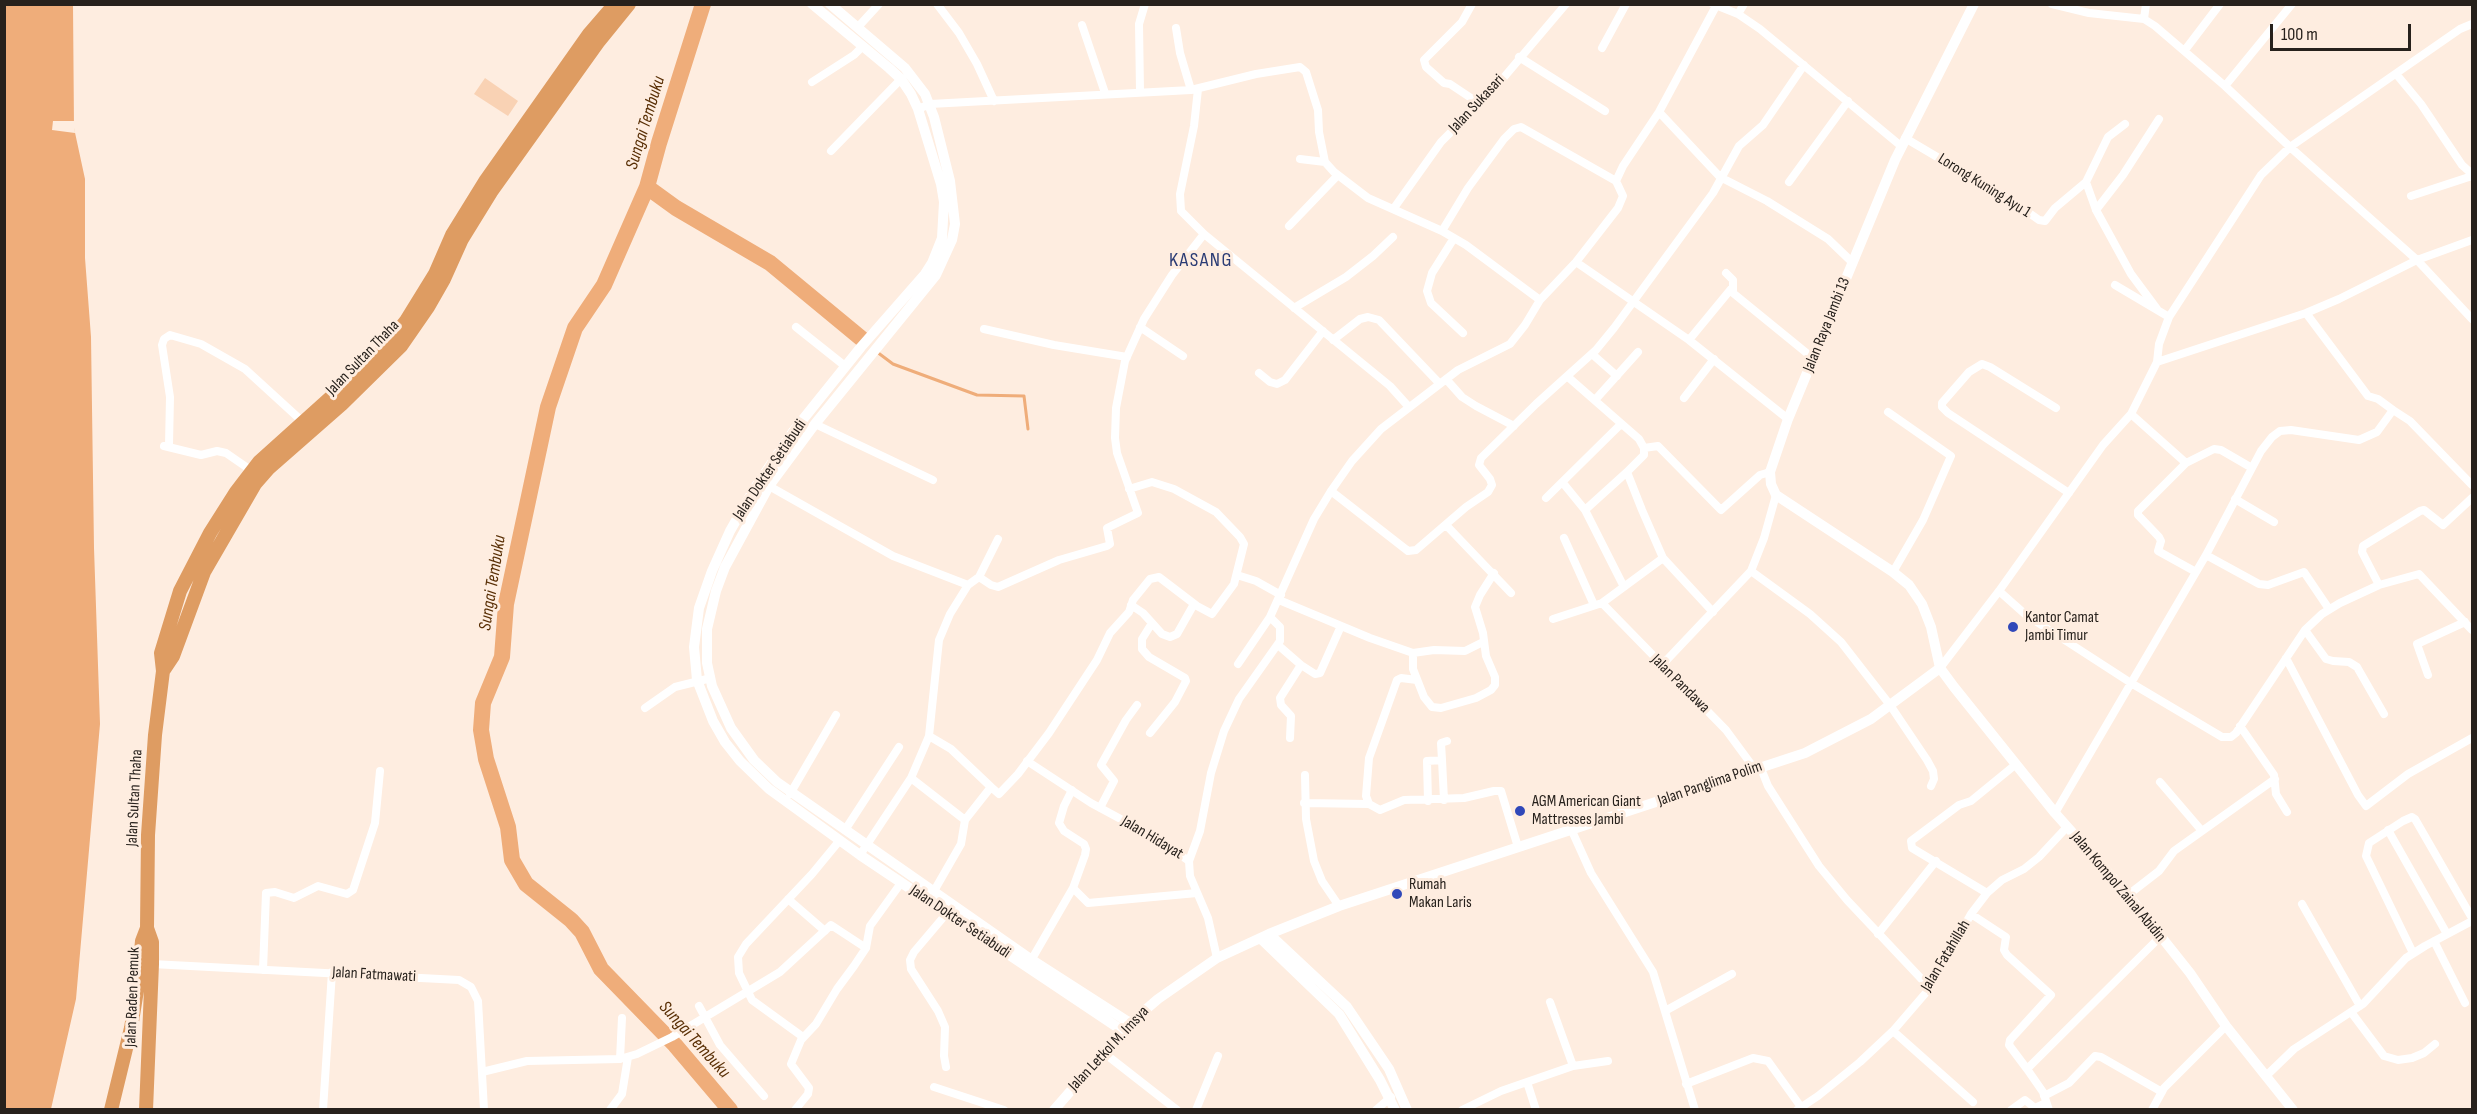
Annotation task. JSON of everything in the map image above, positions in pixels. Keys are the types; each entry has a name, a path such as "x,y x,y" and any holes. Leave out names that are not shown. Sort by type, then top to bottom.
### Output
{"highway":[{"name":"Jalan Sultan Thaha","path":"217,536 268,468 338,400 386,362 415,328 444,279 473,211 501,178 615,4"},
{"name":"Jalan Sultan Thaha","path":"594,37 629,4"},
{"name":"Jalan Sultan Thaha","path":"147,928 148,835 155,735 163,671 173,656 217,536 236,492 259,462 303,422 338,400"},
{"name":"Jalan Raden Pemuk","path":"146,1110 152,964 152,942 147,928"},
{"name":"Jalan Raden Pemuk","path":"111,1110 131,1028 142,941 147,928"},
{"path":"131,1028 148,1031"}],"street":[{"name":"Jalan Dokter Setiabudi","path":"812,4 901,79 918,109 946,183"},
{"name":"Jalan Dokter Setiabudi","path":"788,797 740,742 721,709 711,678 706,645 716,591 725,567 769,486 815,424 879,346 952,240 955,224 930,104 905,68 830,4"},
{"path":"858,27 879,4"},
{"path":"937,4 959,33 977,64 994,101"},
{"path":"1140,91 1139,24 1145,4"},
{"path":"1472,4 1462,22 1424,60 1426,67 1444,83 1450,84 1480,104"},
{"name":"Jalan Sukasari","path":"1394,208 1429,157 1480,104 1566,4"},
{"path":"1602,48 1626,4"},
{"path":"1738,14 1744,4"},
{"name":"Jalan Raya Jambi 13","path":"1770,472 1788,419 1903,142 1974,4"},
{"path":"2052,4 2088,13 2144,19 2185,50 2417,260 2472,319"},
{"path":"2144,19 2146,4"},
{"path":"2185,50 2220,4"},
{"path":"2225,86 2292,4"},
{"path":"1616,181 1623,166 1659,112 1714,5 1738,14 1903,142"},
{"path":"1940,668 1999,591 2103,445 2131,414 2157,362 2159,344 2169,316 2261,175 2290,147 2397,75 2460,29 2472,24"},
{"path":"1082,25 1105,93"},
{"path":"1176,28 1180,53 1195,89 1194,126 1180,194 1180,207 1185,216 1294,309 1390,386 1408,406"},
{"path":"812,81 854,55 863,46"},
{"path":"1519,57 1605,111"},
{"path":"1331,491 1408,551 1416,550 1466,507 1488,492 1492,485 1490,479 1481,470 1479,465 1481,458 1592,354 1633,302 1706,201 1739,146 1763,125 1804,65"},
{"path":"918,109 930,104 1195,89 1256,74 1300,67 1306,72 1318,110 1319,132 1325,162 1338,175 1368,198 1394,208 1454,238 1494,264 1540,300"},
{"path":"2397,75 2421,104 2462,165 2472,175 2411,196"},
{"path":"831,151 901,79"},
{"path":"1789,182 1848,101"},
{"path":"1659,112 1720,177 1767,201 1828,239 1853,263"},
{"path":"2096,210 2124,175 2159,119"},
{"name":"Lorong Kuning Ayu 1","path":"1903,142 2039,220 2045,221 2055,208 2086,182 2108,137 2125,124"},
{"path":"1238,664 1270,617 1314,519 1331,491 1367,443 1408,406 1442,381 1458,370 1510,344 1540,300 1576,262 1623,201 1623,196 1616,181 1537,135 1521,128 1514,129 1468,188 1442,231"},
{"path":"1300,159 1325,162"},
{"path":"1289,226 1338,175"},
{"path":"2086,182 2096,210 2131,274 2157,309"},
{"path":"979,577 990,585 998,587 1059,560 1107,546 1110,544 1107,528 1137,514 1114,438 1116,408 1127,357 1140,327 1172,275 1204,234"},
{"path":"1294,309 1346,277 1393,237"},
{"path":"1454,238 1432,273 1426,291 1431,303 1463,333"},
{"path":"2157,362 2306,313 2417,260 2472,240"},
{"path":"1576,262 1689,340 1788,419"},
{"name":"Jalan Dokter Setiabudi","path":"937,264 925,274 845,366 792,433 754,489 730,531 699,608 694,647 697,680 713,722 725,742 761,782 788,797 842,835 860,855 901,883 1126,1027"},
{"path":"1689,340 1731,289 1733,280 1726,273"},
{"path":"2115,285 2169,316"},
{"path":"1731,289 1814,359"},
{"path":"2306,313 2368,396 2378,399 2410,421 2471,481"},
{"path":"1333,339 1360,319 1368,317 1379,320 1442,381 1476,406 1514,426"},
{"path":"796,327 845,366"},
{"path":"1140,327 1183,356"},
{"path":"984,329 1054,345 1127,357"},
{"path":"1258,373 1277,384 1286,380 1323,331"},
{"path":"252,471 226,453 217,451 201,456 167,445 170,397 162,345 164,339 170,335 201,344 245,369 303,422"},
{"path":"1595,400 1638,351"},
{"path":"1592,354 1617,376"},
{"path":"1684,398 1714,359"},
{"path":"2056,408 1982,364 1970,372 1942,403 1942,407 1948,413 2069,493"},
{"path":"1568,377 1639,440 1644,448 1644,455 1585,510"},
{"path":"2055,813 2206,555 2261,451 2280,431 2292,430 2359,440 2377,432 2394,410"},
{"path":"1888,412 1951,456 1923,520 1893,572"},
{"path":"2131,414 2186,463"},
{"path":"815,424 933,480"},
{"path":"1546,498 1621,424"},
{"path":"1644,448 1658,446 1721,510 1760,475 1770,472 1771,484 1776,495 1909,585 1922,604 1931,627 1940,668"},
{"path":"2196,572 2158,551 2161,541 2159,537 2138,515 2138,511 2186,463 2214,449 2221,450 2252,468"},
{"path":"1627,472 1663,558 1713,612"},
{"path":"929,736 951,749 999,794 1027,762 1097,660 1110,633 1129,612 1131,605 1147,582 1155,576 1212,614 1234,584 1244,544 1216,512 1190,496 1152,483 1129,489"},
{"path":"1563,483 1585,510 1624,587"},
{"path":"769,486 892,556 968,585"},
{"path":"1662,665 1713,612 1738,582 1751,571 1764,538 1776,495"},
{"path":"2379,585 2362,552 2363,546 2420,511 2424,510 2443,525 2472,498"},
{"path":"2235,499 2274,522"},
{"path":"1446,525 1511,593"},
{"path":"860,855 911,778 929,736 939,640 950,614 968,585 979,577 998,538"},
{"name":"Jalan Pandawa","path":"1564,538 1598,604 1726,730 1757,767 1819,866 1878,934 1930,988"},
{"path":"2206,555 2259,584 2268,585 2304,573 2329,609"},
{"path":"1553,619 1598,604 1663,558"},
{"path":"1751,571 1810,614 1840,642 1890,705 1933,771 1934,779 1931,786"},
{"path":"1413,653 1412,665 1417,680 1426,702 1432,706 1441,708 1476,698 1491,690 1495,685 1495,677 1483,642 1483,633 1475,607 1494,573"},
{"path":"1999,591 2026,615 2131,683 2222,737 2230,737 2240,726 2305,630 2329,609 2379,585 2419,574 2472,630"},
{"path":"1237,575 1257,581 1280,597 1341,626 1413,653 1434,650 1465,651 1483,642"},
{"path":"1131,605 1143,613 1162,634 1170,637 1174,636 1194,604"},
{"path":"1189,861 1200,831 1211,773 1231,714 1249,684 1278,645 1282,634 1280,627 1270,617"},
{"path":"2428,675 2417,644 2465,622"},
{"path":"1150,734 1174,702 1186,681 1185,678 1149,657 1142,649 1142,639 1152,623"},
{"path":"1278,645 1301,665 1315,674 1320,673 1341,626"},
{"path":"2305,630 2326,658 2349,662 2357,666 2384,714"},
{"path":"2286,658 2358,795 2367,806 2408,774 2472,738"},
{"path":"1290,738 1291,716 1281,705 1280,698 1301,665"},
{"name":"Jalan Panglima Polim","path":"1265,936 1339,906 1805,753 1871,719 1940,668"},
{"name":"Jalan Kompol Zainal Abidin","path":"1940,668 2015,765 2128,895 2190,973 2226,1026 2293,1110"},
{"path":"645,708 675,687 711,678"},
{"path":"1369,804 1366,785 1369,758 1393,689 1401,678 1417,680"},
{"path":"1100,807 1114,781 1101,765 1137,705"},
{"path":"788,797 836,715"},
{"path":"2240,726 2275,779 2276,794 2287,813"},
{"path":"1444,800 1441,743 1447,741"},
{"path":"803,1037 757,1005 748,993 740,973 738,957 746,944 812,874 842,835 899,747"},
{"path":"1428,801 1427,761 1442,760"},
{"name":"Jalan Hidayat","path":"1027,762 1154,837 1189,861 1190,876 1208,918 1217,958"},
{"path":"1987,893 1912,848 1911,841 1959,805 1971,801 2015,765"},
{"path":"263,970 266,894 275,892 294,898 318,886 347,894 353,890 375,823 380,771"},
{"path":"1305,775 1304,803 1314,861 1322,881 1339,906"},
{"path":"911,778 965,820"},
{"path":"2128,895 2159,871 2174,851 2275,779"},
{"path":"2160,782 2202,831"},
{"path":"934,891 961,844 965,820 991,787"},
{"path":"1029,964 1073,888 1086,849 1084,844 1064,831 1059,823 1072,790"},
{"path":"1304,803 1369,804 1380,810 1404,800 1444,800 1501,791 1518,847"},
{"path":"2266,1076 2294,1049 2360,1006 2390,973 2413,953 2472,920 2412,817 2369,843 2366,856 2413,953"},
{"name":"Jalan Fatahillah","path":"1799,1108 1860,1062 1893,1031 1930,988 1971,914 1987,893 2002,880 2024,869 2039,857 2067,826"},
{"path":"2388,830 2447,934"},
{"path":"1572,831 1591,873 1653,972 1695,1110"},
{"name":"Jalan Dokter Setiabudi","path":"842,835 867,845 934,891 1029,964"},
{"path":"1878,934 1936,861"},
{"path":"795,1110 808,1094 809,1088 791,1065 803,1037 816,1024 866,948 870,926 901,883"},
{"path":"1073,888 1088,903 1197,893"},
{"path":"788,899 825,931"},
{"path":"2302,904 2360,1006"},
{"path":"946,1067 945,1027 938,1011 911,969 910,960 947,913"},
{"path":"1971,914 2006,937 2004,950 2007,955 2051,994 2010,1041 2009,1046 2027,1069 2047,1103"},
{"path":"482,1072 527,1061 624,1058 669,1039 748,993 780,972 832,925 866,948"},
{"path":"1265,936 1327,994 1347,1007 1377,1050 1400,1090 1407,1110"},
{"name":"Jalan Letkol M. Imsya","path":"1054,1110 1126,1027 1158,999 1217,958 1265,936"},
{"path":"2027,1069 2160,936"},
{"path":"2434,941 2465,1003"},
{"name":"Jalan Fatmawati","path":"152,964 459,980 471,987 478,1001 484,1110"},
{"path":"322,1110 332,972"},
{"path":"1665,1011 1732,974"},
{"path":"1327,994 1391,1097 1395,1110"},
{"path":"1550,1002 1573,1066"},
{"path":"699,1006 720,1045 764,1096"},
{"path":"2351,1012 2385,1056 2398,1060 2412,1058 2424,1053 2435,1044"},
{"path":"609,1110 622,1094 624,1058 622,1018"},
{"path":"2152,1110 2162,1092 2226,1026"},
{"path":"1893,1031 1973,1102"},
{"path":"1367,1058 1377,1050"},
{"path":"1104,1053 1177,1110"},
{"path":"1196,1110 1218,1056"},
{"path":"2011,1110 2025,1100 2036,1108 2047,1103 2095,1056 2101,1057 2162,1092"},
{"path":"1686,1084 1753,1058 1768,1061 1799,1108"},
{"path":"1462,1110 1501,1091 1573,1066 1608,1061"},
{"path":"1527,1082 1536,1110"},
{"path":"934,1087 1004,1110"},
{"path":"1376,1110 1391,1097"}],"shaded area":[{"path":"5,5 73,5 74,128 85,179 85,258 91,337 94,548 100,724 76,999 51,1109 5,1110"},
{"path":"485,78 518,101 508,116 474,94"}],"pier":[{"path":"53,121 74,121 75,133 52,130"}],"waterway":[{"name":"Sungai Tembuku","path":"703,4 647,187 604,285 575,328 548,407 506,604 502,657 483,703 481,730 486,759 508,827 512,860 526,884 571,920 582,932 601,969 675,1045 730,1110"},
{"path":"647,187 676,208 770,263 862,339"},
{"path":"877,352 893,364 977,395 1024,396 1028,429"}],"place":[{"name":"Kantor Camat Jambi Timur","path":"2013,627"},
{"name":"AGM American Giant Mattresses Jambi","path":"1520,811"},
{"name":"Rumah Makan Laris","path":"1397,894"}],"district":[{"name":"KASANG","path":"1201,261"}]}
